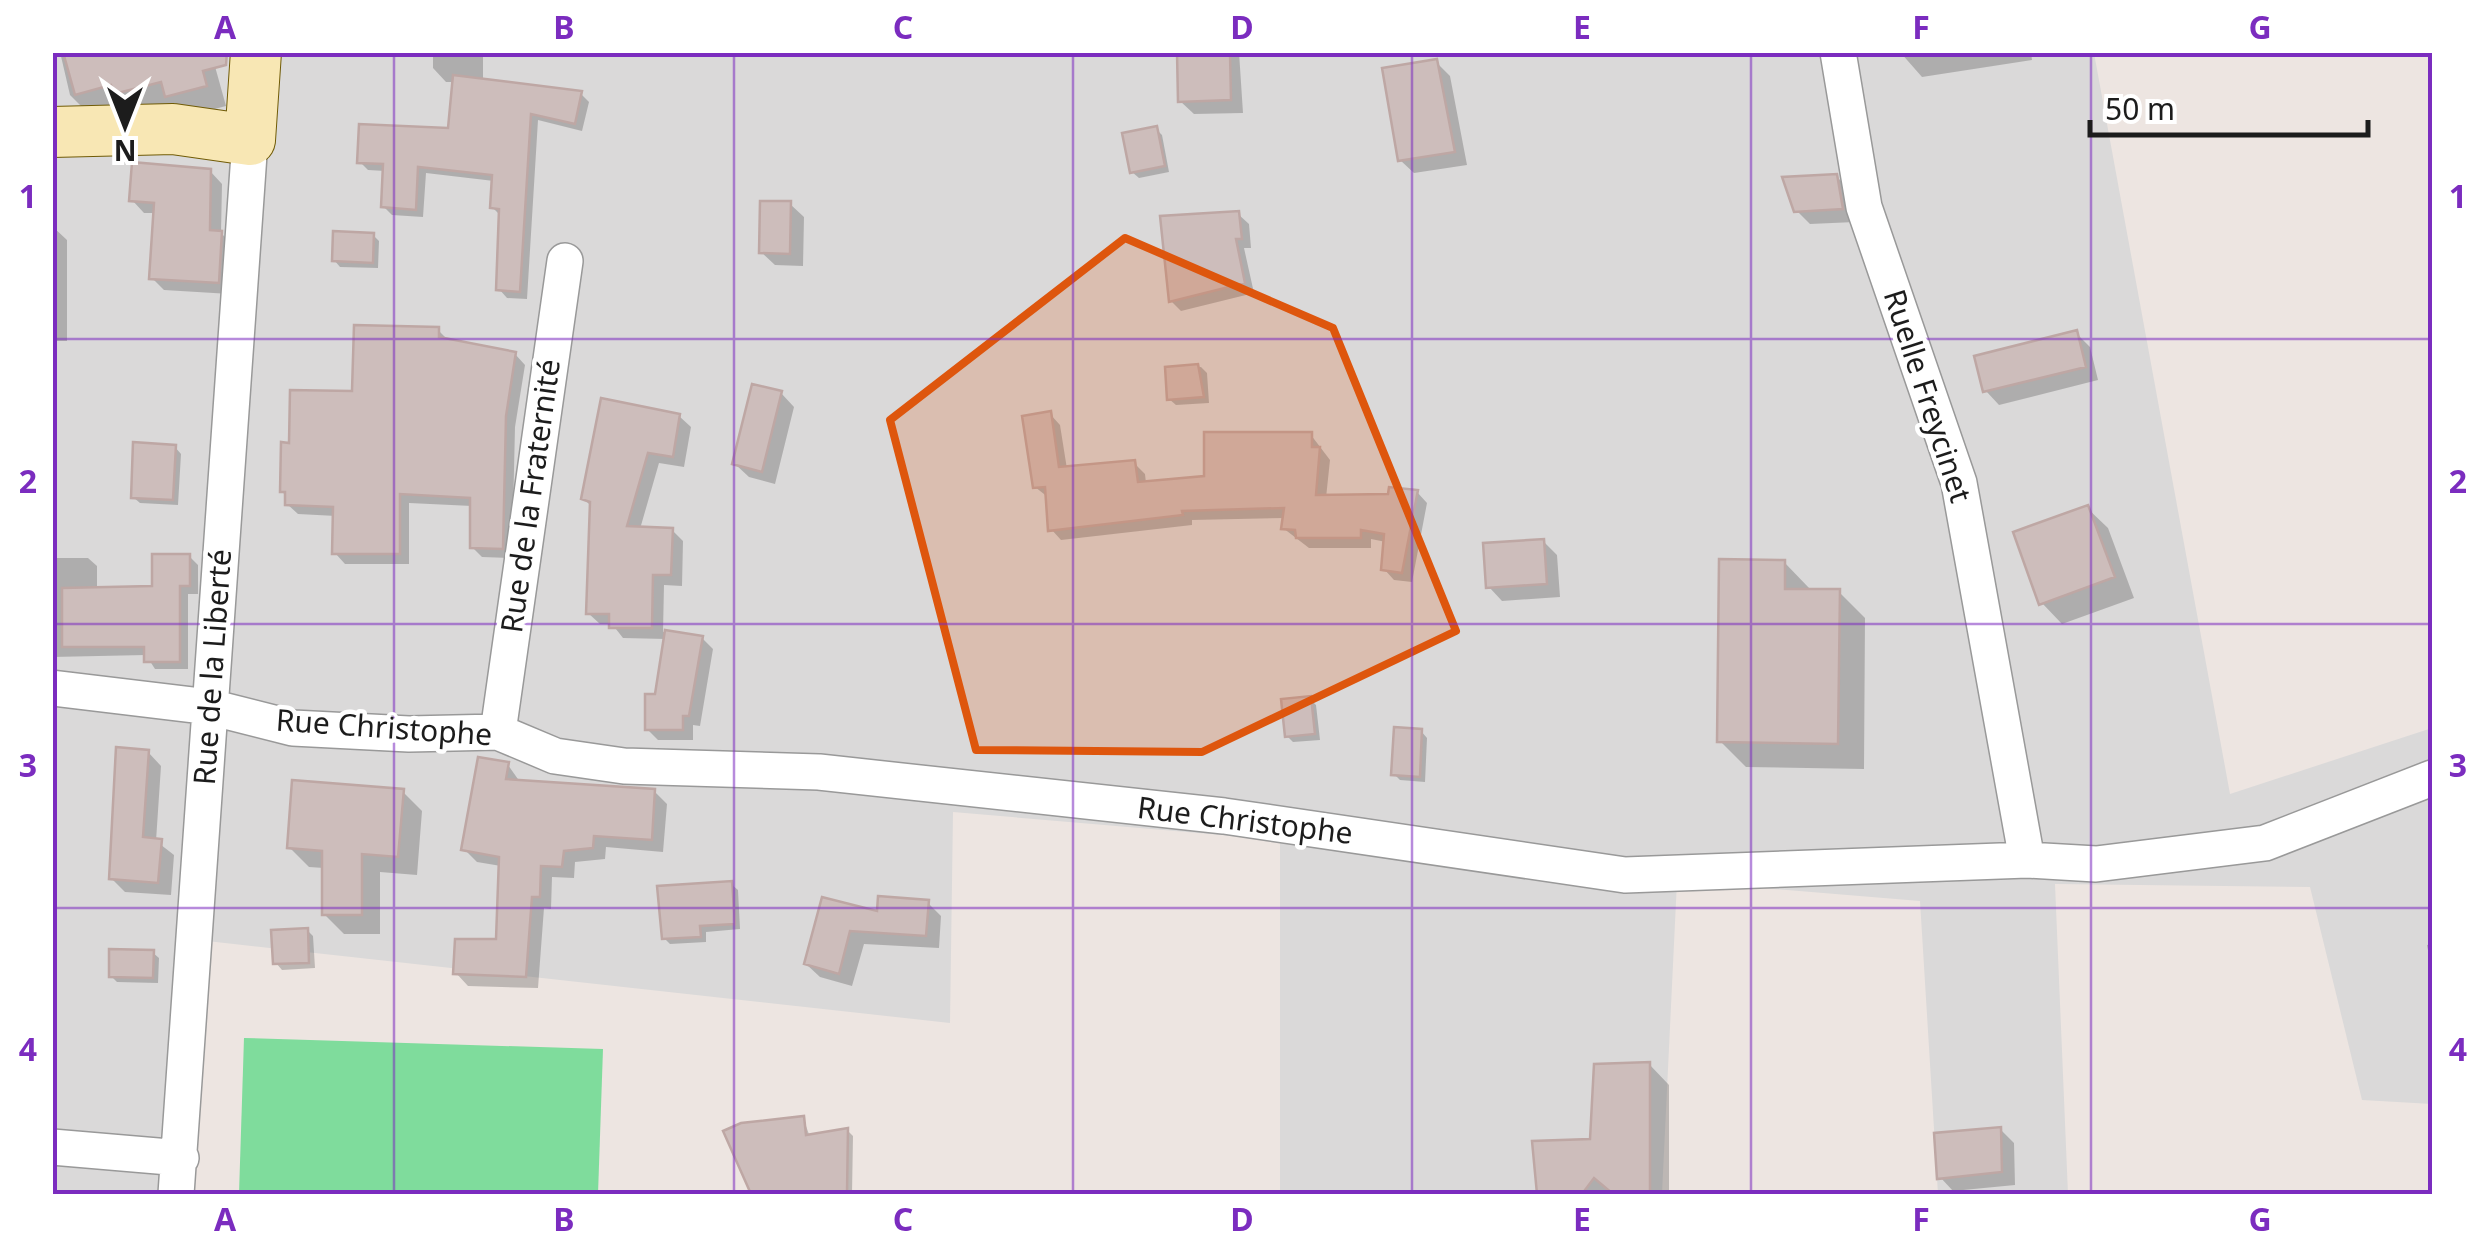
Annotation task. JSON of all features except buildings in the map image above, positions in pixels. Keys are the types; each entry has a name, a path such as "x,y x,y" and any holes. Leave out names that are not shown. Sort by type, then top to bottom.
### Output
{"street":[{"path":"52,132 173,128 250,140 256,52"},
{"name":"Ruelle Freycinet","path":"1838,52 1864,208 1960,483 2026,860"},
{"name":"Rue de la Liberté","path":"176,1194 250,140"},
{"name":"Rue de la Fraternité","path":"498,732 565,261"},
{"name":"Rue Christophe","path":"52,688 210,708 293,728 409,734 498,732 555,756 624,766 838,774 1224,816 1625,875 2026,860 2096,864 2265,843 2432,778"},
{"path":"52,1147 181,1158"}],"highlighted area":[{"path":"1125,238 1333,328 1456,631 1202,752 976,750 890,420"}],"shaded area":[{"path":"52,53 2094,53 2230,794 2432,728 2432,1104 2362,1100 2310,887 2055,884 2068,1194 1938,1194 1920,901 1677,881 1662,1194 1280,1194 1280,840 953,812 950,1023 207,941 174,1194 53,1194"}],"green space":[{"path":"244,1038 603,1049 598,1194 239,1194"}]}
